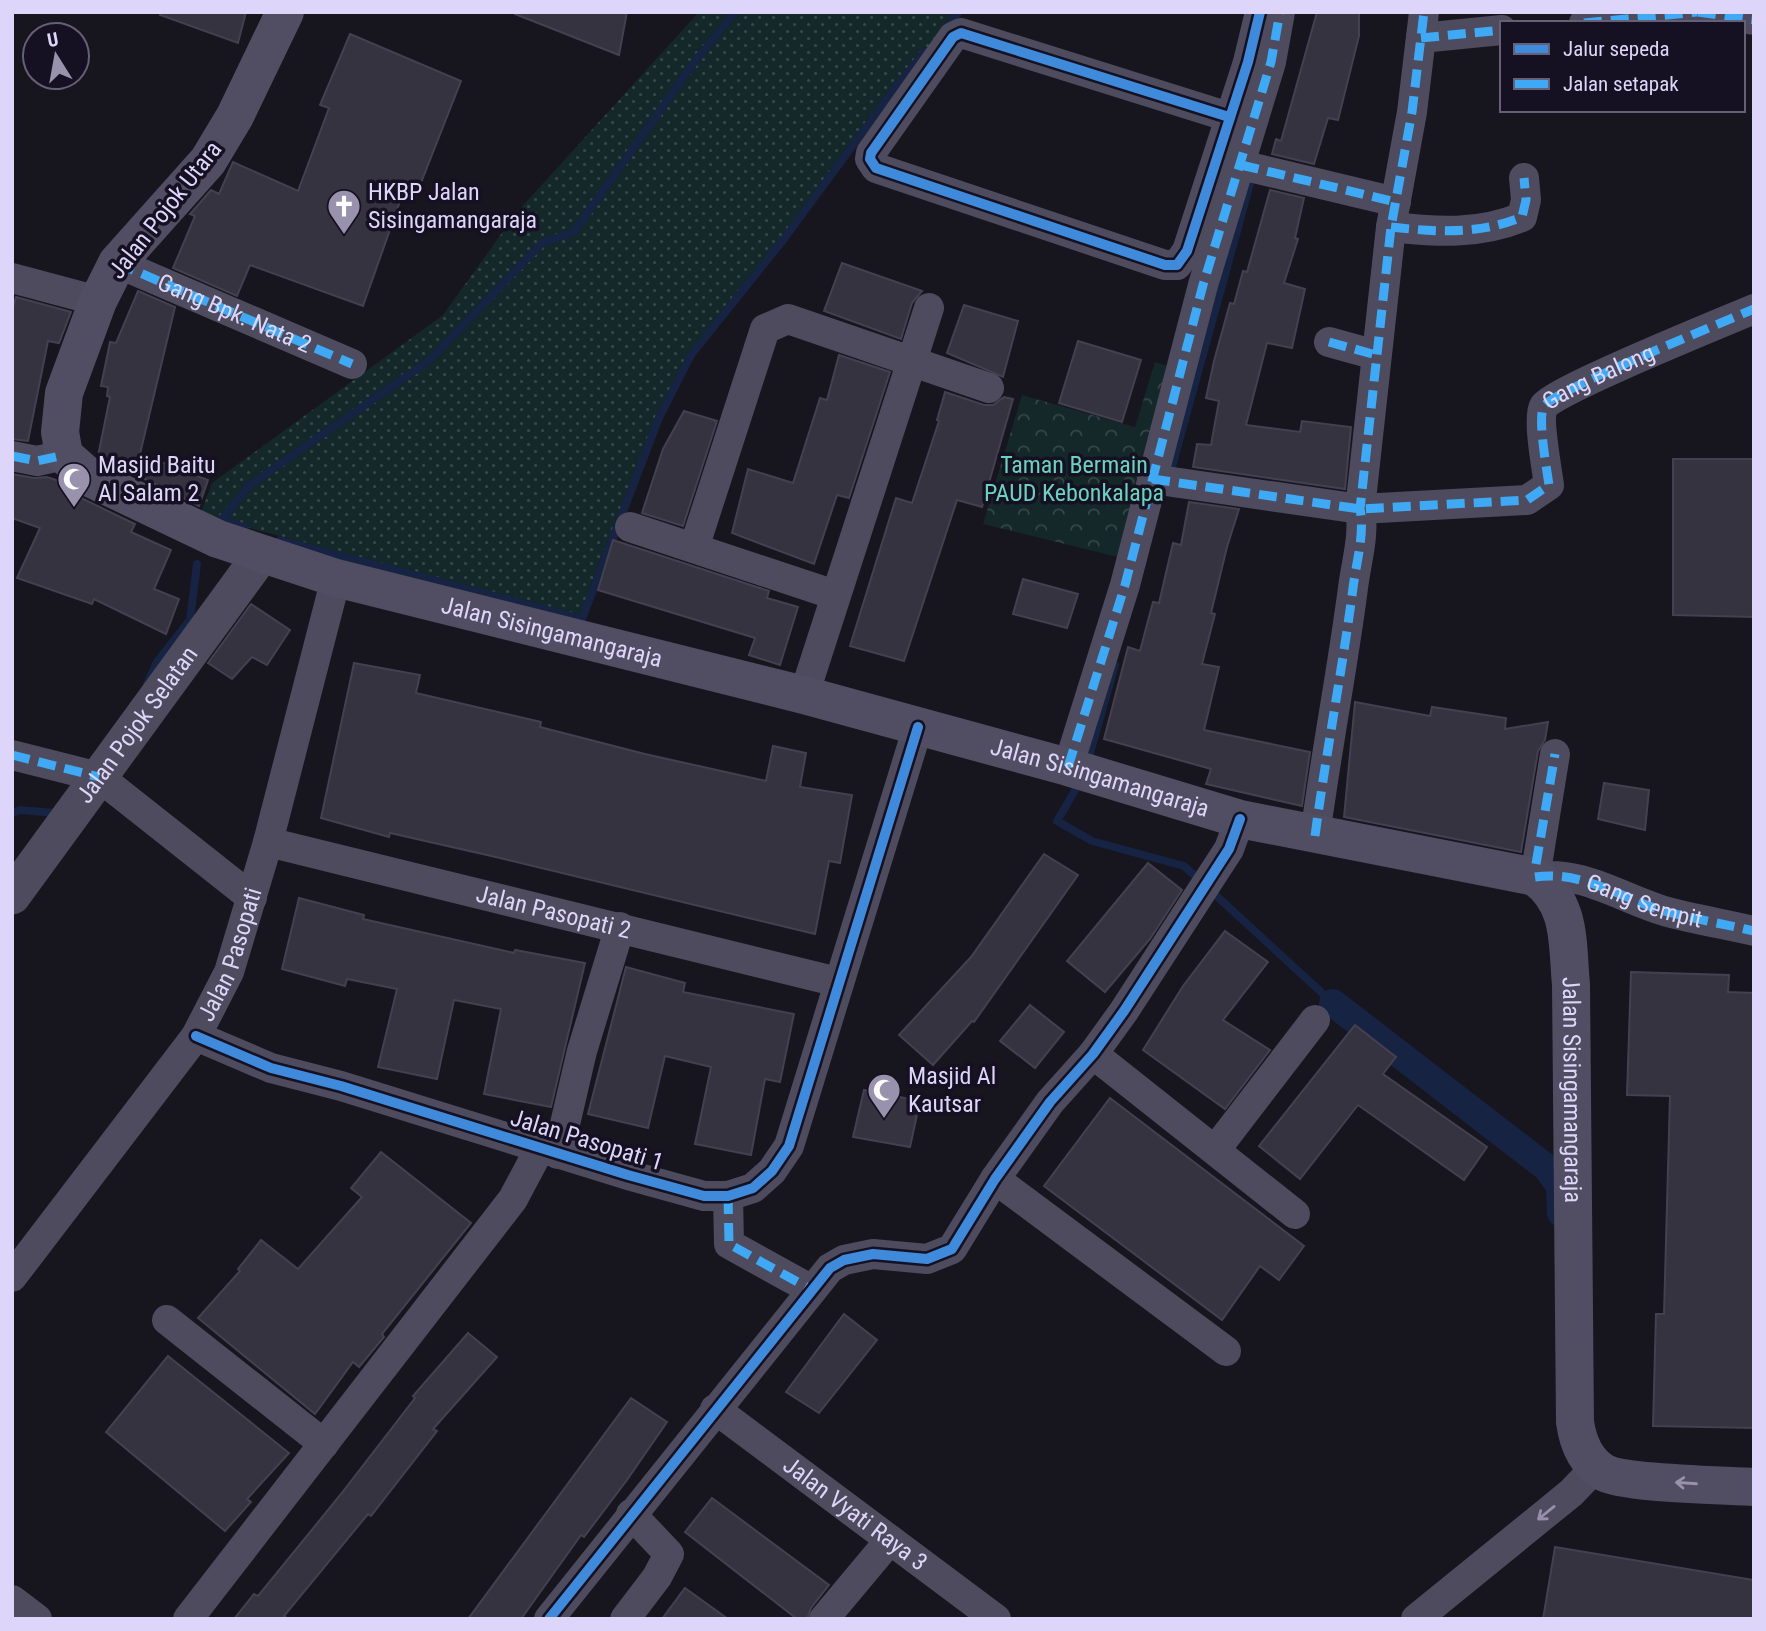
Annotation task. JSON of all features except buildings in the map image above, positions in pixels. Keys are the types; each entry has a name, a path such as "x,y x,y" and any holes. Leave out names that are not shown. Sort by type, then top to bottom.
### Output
{"main road":[{"name":"Jalan Pojok Utara","path":"64,455 60,432 64,393 98,301 117,263 208,160 235,116 285,12"},
{"name":"Jalan Sisingamangaraja","path":"64,455 90,478 218,539 336,578 804,695 1083,771 1234,834 1315,836 1535,877 1550,888 1559,901 1567,942 1571,985 1575,1422 1577,1441 1596,1467"},
{"path":"1596,1467 1619,1478 1754,1487"}],"street":[{"path":"1229,117 961,33 953,37 870,159 876,168 1165,265 1177,265 1187,251 1229,117 1259,12"},
{"path":"1083,771 1152,480 1203,285 1272,62 1280,12"},
{"path":"1605,21 1698,12 1750,17"},
{"path":"1315,836 1323,767 1343,664 1361,535 1360,509 1393,215 1423,25 1500,30"},
{"path":"1241,164 1447,233 1504,225 1522,217 1526,200 1524,178"},
{"name":"Gang Bpk. Nata 2","path":"117,263 352,364"},
{"path":"12,278 98,301"},
{"path":"804,695 929,308"},
{"name":"Gang Balong","path":"1360,509 1527,500 1538,495 1549,485 1542,415 1549,401 1626,363 1754,309"},
{"path":"694,548 765,329 788,319 989,388"},
{"path":"1329,342 1376,355"},
{"path":"12,456 37,461 64,455"},
{"path":"1152,480 1360,509"},
{"path":"630,527 835,595"},
{"name":"Jalan Pojok Selatan","path":"12,896 261,555"},
{"name":"Jalan Pasopati","path":"12,1277 196,1036 229,972 268,842 336,578"},
{"name":"Jalan Pasopati 1","path":"196,1036 271,1068 341,1086 704,1196 728,1196 753,1188 772,1171 789,1146 918,727"},
{"path":"1535,877 1555,754"},
{"path":"12,755 99,778 252,898"},
{"path":"549,1619 830,1268 844,1260 873,1254 913,1259 941,1256 952,1249 995,1179 1050,1102 1093,1054 1199,898 1234,834"},
{"name":"Jalan Pasopati 2","path":"268,842 838,982"},
{"name":"Gang Sempit","path":"1535,877 1560,877 1589,882 1663,911 1754,931"},
{"path":"188,1619 549,1151 620,927"},
{"path":"1216,1149 1315,1020"},
{"path":"1093,1054 1295,1214"},
{"path":"995,1179 1226,1351"},
{"path":"728,1196 729,1244 812,1290"},
{"path":"167,1320 324,1444"},
{"name":"Jalan Vyati Raya 3","path":"715,1409 996,1619"},
{"path":"1416,1619 1571,1493 1596,1467"},
{"path":"625,1619 657,1577 669,1554 667,1548 631,1514"},
{"path":"824,1619 890,1540"},
{"path":"12,1600 37,1619"}],"green space":[{"path":"699,12 959,12 897,84 784,239 691,355 659,418 582,616 200,515 212,483 443,315 517,212"},
{"name":"Taman Bermain PAUD Kebonkalapa","path":"1155,362 1178,369 1126,559 983,524 1022,395 1135,427"}],"waterway":[{"path":"221,520 250,485 430,360 542,243 574,232 693,64 735,12"},
{"path":"945,29 959,12"},
{"path":"280,540 582,619 659,418 691,355 784,239 898,84 925,52"},
{"path":"1170,474 1253,173"},
{"path":"222,519 245,528"},
{"path":"147,684 157,662 190,620 197,564"},
{"path":"1087,764 1115,665"},
{"path":"1080,782 1057,821 1092,841 1184,866 1333,1003"},
{"path":"12,813 20,810 55,813 58,808"},
{"path":"1333,1003 1547,1168 1560,1186 1561,1213"}],"marked path":[{"path":"1068,767 1125,585 1203,285 1271,62 1280,12"},
{"path":"1315,836 1359,548 1360,509 1391,227 1412,112 1424,12"},
{"path":"1605,21 1697,12"},
{"path":"1698,12 1754,20"},
{"path":"1421,38 1500,30"},
{"path":"1241,165 1396,202"},
{"path":"1391,227 1457,231 1506,223 1522,217 1526,200 1524,178"},
{"path":"117,263 352,364"},
{"path":"1152,479 1360,509 1527,500 1549,485 1542,432 1544,406 1554,398 1607,372 1754,309"},
{"path":"1329,342 1376,355"},
{"path":"12,456 37,461 64,455"},
{"path":"1536,864 1555,754"},
{"path":"12,755 99,777"},
{"path":"1535,877 1552,876 1585,881 1664,911 1754,931"},
{"path":"728,1196 729,1244 812,1290"}],"cycle path":[{"path":"1229,117 961,33 953,37 871,153 870,159 876,168 1165,265 1177,265 1187,251 1248,62 1260,12"},
{"path":"196,1036 271,1068 341,1086 704,1196 728,1196 753,1188 772,1171 789,1146 918,727"},
{"path":"549,1619 830,1268 844,1260 873,1254 927,1259 952,1249 995,1179 1050,1102 1093,1054 1124,1011 1229,849 1240,819"}],"place":[{"name":"HKBP Jalan Sisingamangaraja","path":"344,236"},
{"name":"Masjid Baitu Al Salam 2","path":"74,509"},
{"name":"Masjid Al Kautsar","path":"884,1120"}]}
